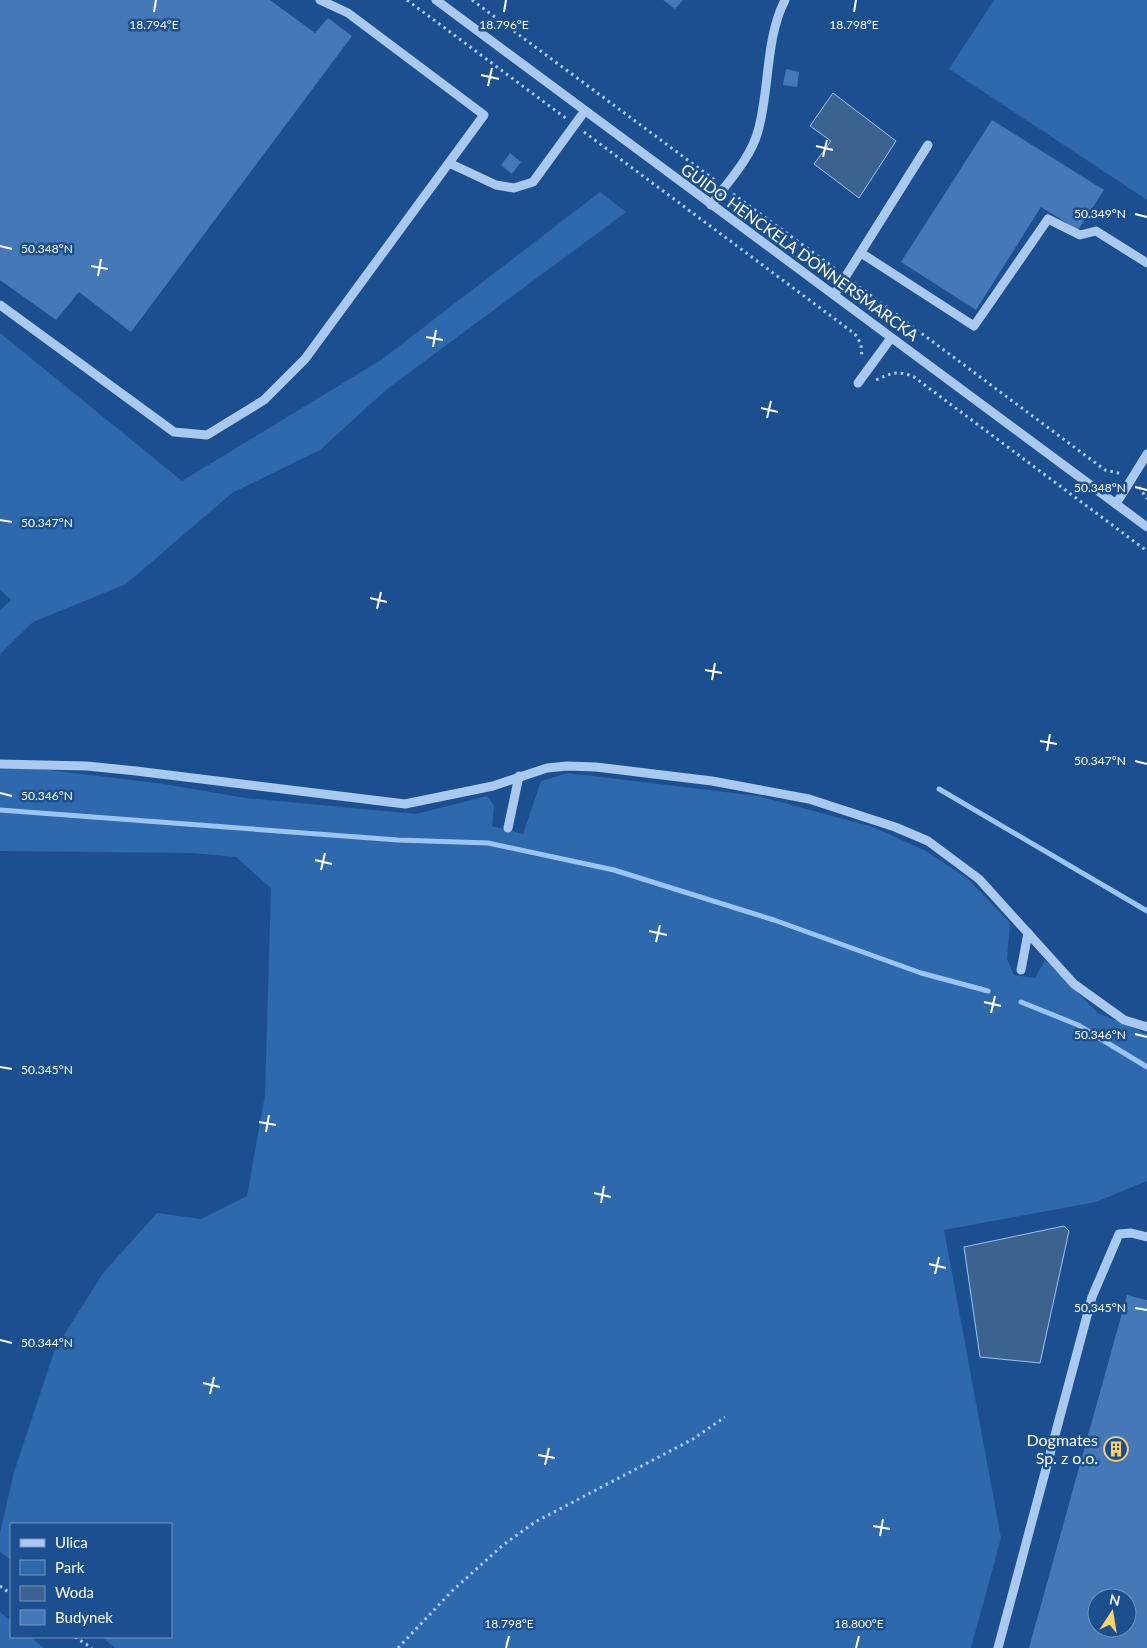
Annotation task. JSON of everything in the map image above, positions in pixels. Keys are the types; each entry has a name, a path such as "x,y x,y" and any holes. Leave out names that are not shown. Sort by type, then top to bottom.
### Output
{"street":[{"path":"0,304 174,432 207,435 264,400 305,359 484,115 348,13 320,0"},
{"name":"GUIDO HENCKELA DONNERSMARCKA","path":"436,0 584,112 1147,527"},
{"path":"711,205 749,151 758,133 775,32 785,0"},
{"path":"449,163 496,185 514,188 533,182 584,112"},
{"path":"834,295 928,145"},
{"path":"860,253 974,326 1048,219 1080,235 1096,231 1147,263"},
{"path":"858,383 891,338"},
{"path":"1116,504 1147,454"},
{"path":"0,764 47,764 126,770 405,804 493,786 519,776 554,767 596,767 721,783 810,799 895,827 928,842 979,879 1074,984 1124,1020 1147,1028"},
{"path":"508,828 519,776"},
{"path":"1021,970 1028,933"},
{"path":"998,1648 1092,1297 1119,1234 1131,1233 1147,1237"}],"path":[{"path":"407,0 855,334 861,344 863,357 859,367 876,381 888,373 901,371 914,377 1147,551"},
{"path":"472,0 1105,470 1119,472"},
{"path":"1140,488 1147,498"},
{"path":"398,1648 452,1591 503,1545 527,1528 693,1439 725,1417"},
{"path":"77,1638 92,1648"}],"green space":[{"path":"994,0 1147,0 1147,200 949,69"},
{"path":"600,192 626,212 387,389 320,450 232,493 126,584 33,622 0,654 0,610 11,600 0,590 0,333 182,481 381,360"},
{"path":"0,764 164,784 245,798 416,814 487,796 494,806 492,826 523,834 541,781 568,773 758,796 873,827 924,850 967,878 1010,923 1007,959 1014,975 1035,978 1045,960 1098,1013 1147,1034 1147,1181 1096,1202 944,1230 1001,1538 971,1648 115,1648 103,1638 172,1638 172,1523 10,1523 10,1559 0,1552 0,1533 14,1472 55,1349 104,1272 157,1213 201,1219 247,1196 265,1095 271,888 236,857 192,853 0,851"},
{"path":"0,1612 10,1620 10,1638 31,1638 44,1648 0,1648"}],"water":[{"path":"833,93 896,141 859,198 814,164 831,141 810,126"},
{"path":"1064,1226 1069,1231 1040,1363 980,1357 964,1247"}],"building":[{"path":"0,0 270,0 315,33 328,18 352,36 131,332 79,292 56,320 0,280"},
{"path":"663,0 683,0 675,9"},
{"path":"786,69 799,72 797,87 783,85"},
{"path":"992,120 1104,190 1078,230 1041,207 976,310 901,262"},
{"path":"510,153 521,162 512,174 501,165"},
{"name":"Dogmates Sp. z o.o.","path":"1127,1295 1147,1300 1147,1648 1029,1648"}],"waterway":[{"path":"939,789 1147,911"},
{"path":"0,810 398,840 488,843 614,870 774,920 921,973 988,991"},
{"path":"1021,1002 1078,1025 1147,1067"}],"place":[{"name":"Dogmates Sp. z o.o.","path":"1116,1449"}]}
